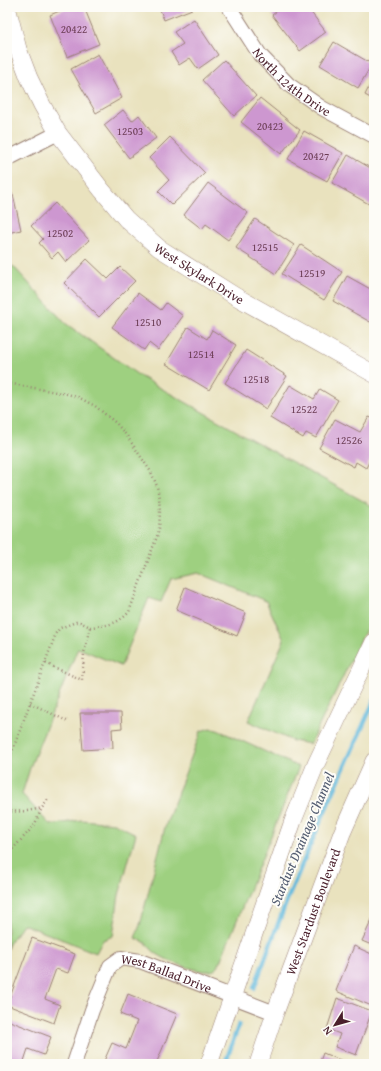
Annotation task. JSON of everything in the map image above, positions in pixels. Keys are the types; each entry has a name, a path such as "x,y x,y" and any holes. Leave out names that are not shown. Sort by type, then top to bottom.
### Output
{"street":[{"name":"West Skylark Drive","path":"7,7 18,49 29,78 42,105 58,133 126,219 159,248 235,296 373,372"},
{"name":"North 124th Drive","path":"229,7 260,55 289,85 322,108 374,136"},
{"path":"7,159 58,133"},
{"path":"209,1064 293,821 316,764 374,642"},
{"name":"West Stardust Boulevard","path":"258,1064 275,1013 342,833 374,761"},
{"name":"West Ballad Drive","path":"74,1064 92,1010 110,966 121,958 140,961 275,1013"}],"path":[{"path":"7,383 78,397 95,406 116,423 127,436 151,472 157,486 160,511 159,531 129,612 126,616 113,623 102,626 90,627 76,622 60,628 56,632 7,765"},
{"path":"44,664 82,680 84,653 90,627"},
{"path":"30,703 69,722"},
{"path":"7,855 34,826 42,808 49,798"},
{"path":"7,812 27,811 42,808"}],"green space":[{"path":"13,266 65,323 141,377 374,507 374,613 310,744 293,741 248,721 284,640 266,601 198,573 171,579 161,602 149,598 121,666 78,648 31,765 22,794 50,825 81,820 114,823 136,834 119,895 113,936 103,940 96,953 23,924 7,949 7,267"},
{"path":"210,728 220,731 299,767 218,967 212,971 205,971 183,966 168,960 157,954 143,941 135,938 140,925 165,827 201,731"}],"building":[{"path":"69,7 84,7 99,44 67,57 50,15"},
{"path":"159,7 191,7 192,9 164,20"},
{"path":"282,7 307,7 326,32 300,51 272,15"},
{"path":"194,19 218,55 198,69 190,58 179,65 171,52 183,44 174,32"},
{"path":"334,42 372,64 358,88 320,65"},
{"path":"98,54 122,98 96,113 71,69"},
{"path":"224,60 256,96 234,116 202,80"},
{"path":"374,77 374,100 365,95"},
{"path":"260,98 300,130 281,154 241,122"},
{"path":"123,110 132,121 139,115 156,138 129,158 104,125"},
{"path":"304,131 343,153 327,181 288,159"},
{"path":"170,137 205,173 172,205 158,191 169,180 149,158"},
{"path":"348,155 374,170 374,207 332,183"},
{"path":"208,183 248,213 228,240 206,224 202,229 184,215"},
{"path":"13,194 21,230 7,233 7,195"},
{"path":"55,203 89,240 66,262 58,252 52,258 39,243 43,239 31,226"},
{"path":"255,219 294,245 276,274 236,248"},
{"path":"301,245 342,272 324,300 282,274"},
{"path":"87,259 108,279 120,267 135,281 99,317 64,283"},
{"path":"347,276 374,291 374,320 372,323 333,301"},
{"path":"138,293 161,310 166,303 183,316 158,350 149,343 144,350 112,327"},
{"path":"188,327 207,339 212,330 236,345 209,390 166,364"},
{"path":"246,350 287,376 266,409 225,383"},
{"path":"290,385 314,399 320,389 338,400 316,438 306,433 303,438 270,418"},
{"path":"369,417 374,419 374,452 366,468 356,462 354,467 319,448 335,419 360,432"},
{"path":"185,587 246,613 237,636 176,610"},
{"path":"80,713 121,713 122,728 112,729 113,748 83,750"},
{"path":"374,915 374,946 362,941"},
{"path":"32,938 75,954 68,973 56,969 45,999 60,1005 54,1023 7,1005"},
{"path":"354,946 374,955 374,1007 336,991"},
{"path":"128,994 177,1014 156,1064 111,1064 104,1061 112,1043 126,1049 137,1021 120,1014"},
{"path":"337,998 372,1011 356,1055 335,1047 340,1034 327,1029"},
{"path":"7,1020 51,1037 44,1055 28,1049 23,1064 7,1064"},
{"path":"323,1053 345,1062 344,1064 319,1064"}],"waterway":[{"name":"Stardust Drainage Channel","path":"254,988 287,900 374,701"},
{"name":"Stardust Drainage Channel","path":"225,1064 239,1024"}]}
